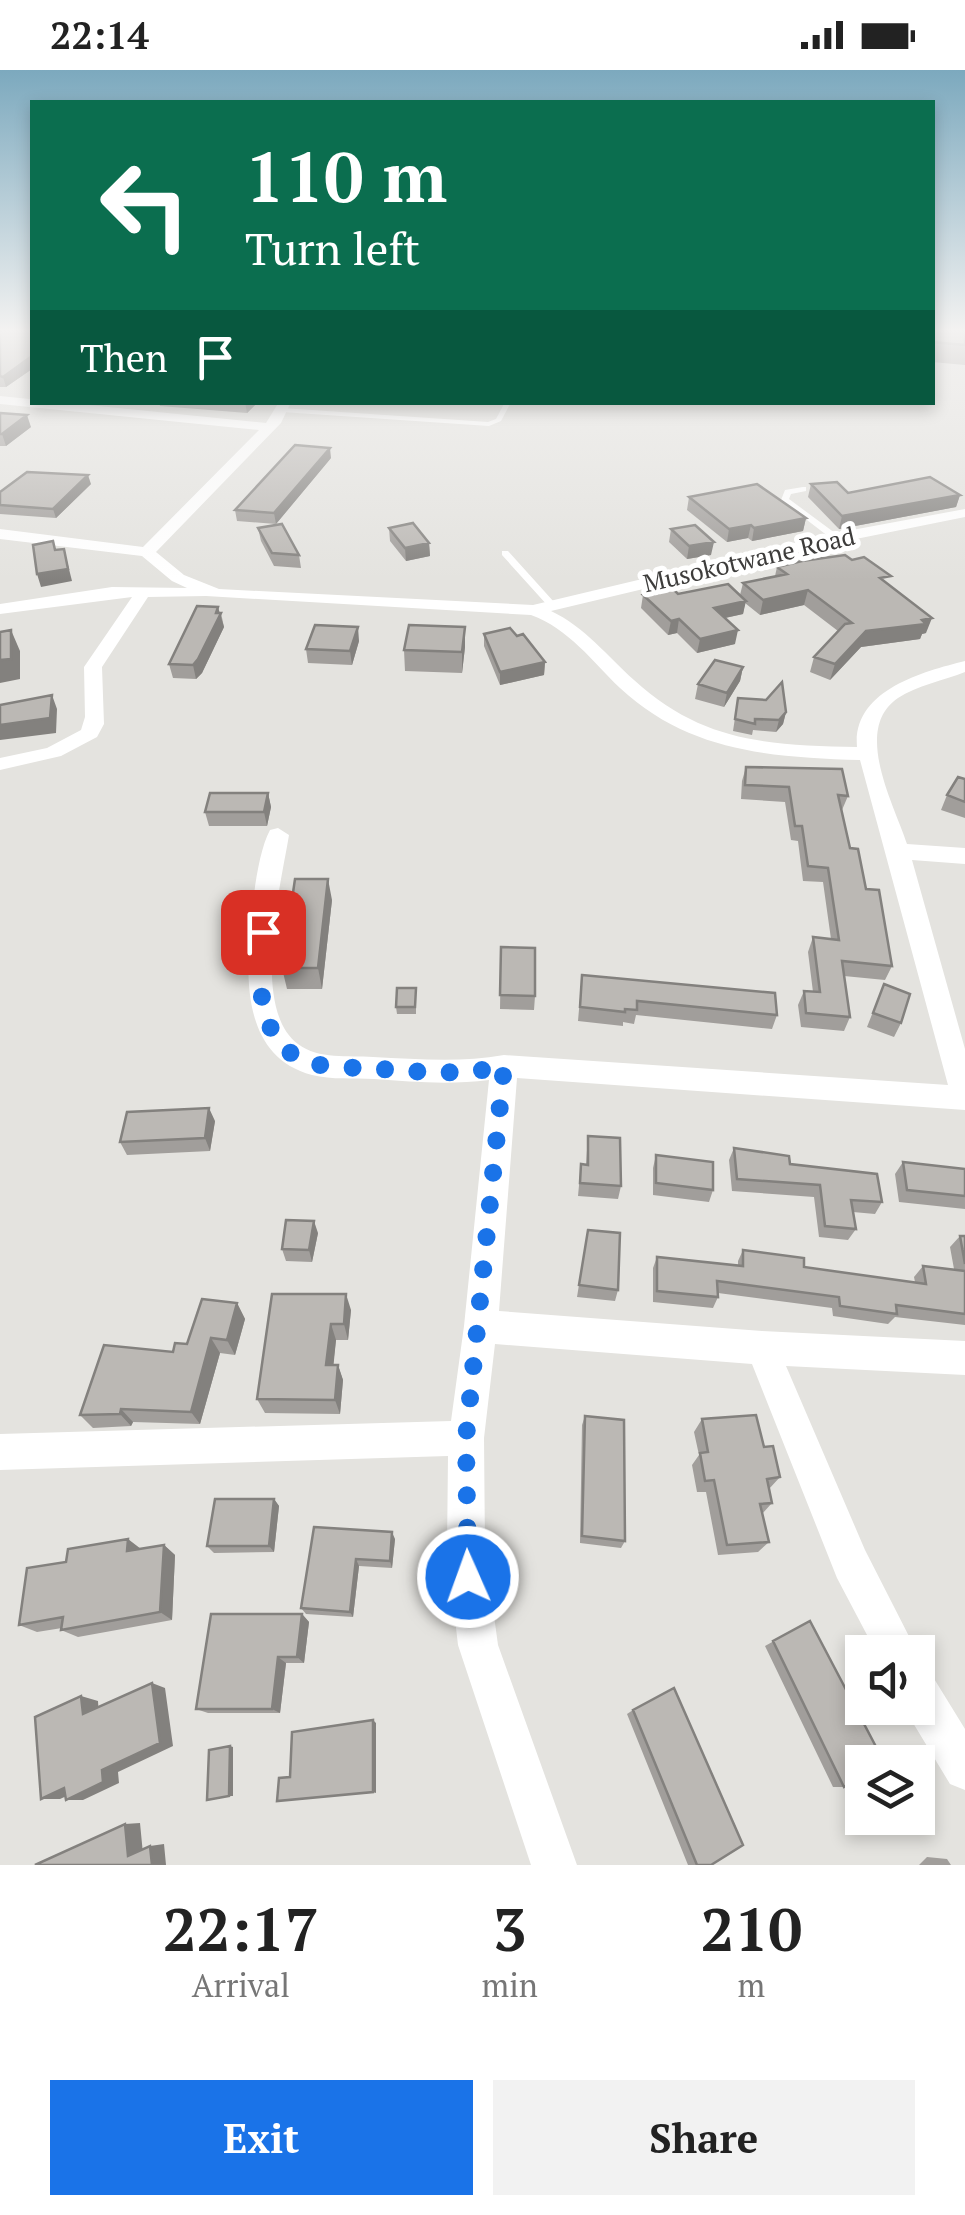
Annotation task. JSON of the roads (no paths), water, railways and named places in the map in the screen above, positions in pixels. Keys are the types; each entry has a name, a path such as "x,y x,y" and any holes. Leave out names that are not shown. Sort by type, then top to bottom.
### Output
{"street":[{"path":"133,412 269,426"},
{"path":"147,552 280,412"},
{"name":"Musokotwane Road","path":"542,607 965,512"},
{"path":"2,535 147,552 178,578 216,594"},
{"path":"0,609 145,590 542,607 631,688 705,738 757,749 868,754"},
{"path":"0,764 66,748 88,737 94,723 90,680 93,667 145,590"},
{"path":"278,835 258,964 268,1024 283,1048 311,1063 452,1073 504,1066 965,1098 868,754 869,720 878,706 908,684 965,666"},
{"path":"898,851 965,856"},
{"path":"504,1066 466,1438 466,1550 478,1645 554,1865"},
{"path":"480,1326 762,1348 965,1358"},
{"path":"762,1348 836,1530 888,1635"},
{"path":"0,1452 466,1438"},
{"path":"935,1720 965,1769"}],"lane":[{"path":"350,412 489,424 499,420 503,412"},
{"path":"804,489 788,492 785,500 836,538"},
{"path":"505,553 542,607"}]}
